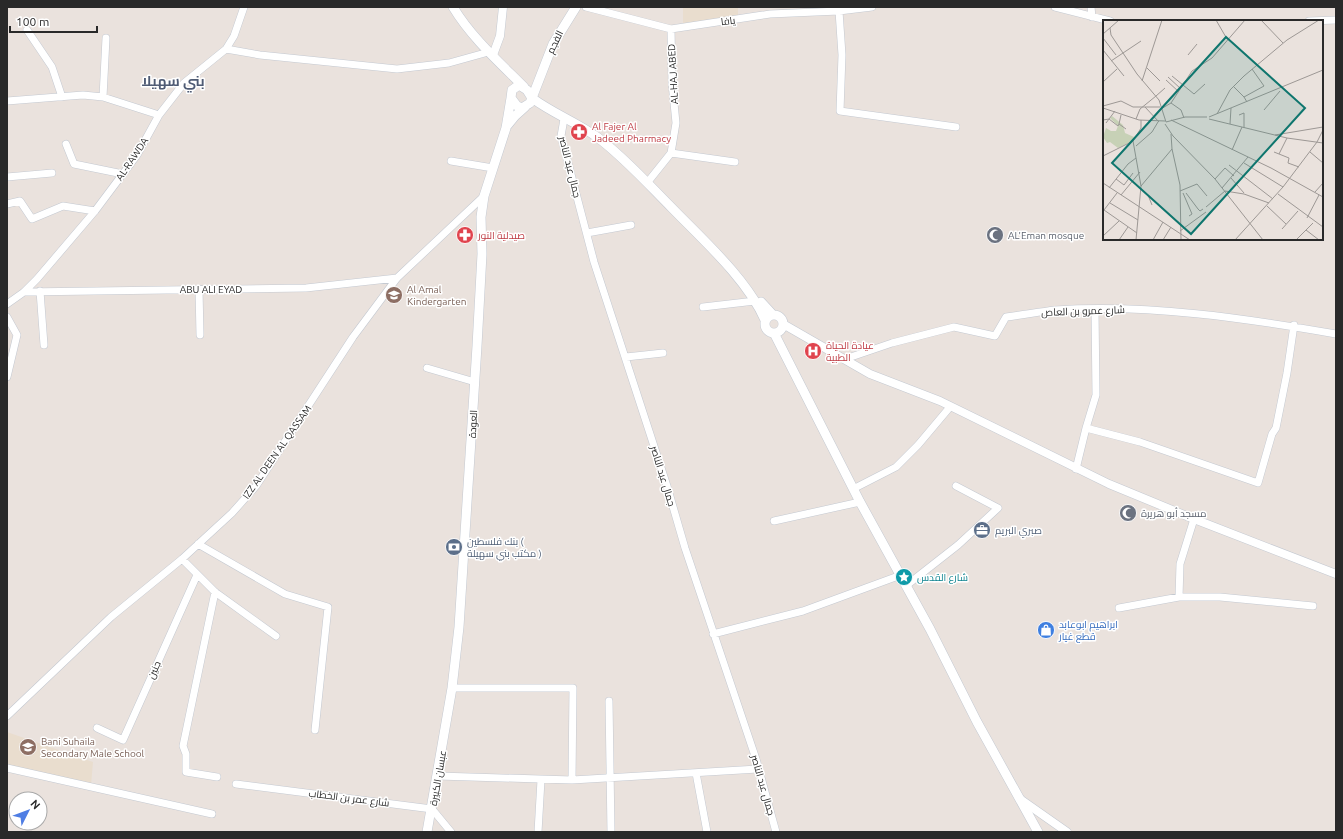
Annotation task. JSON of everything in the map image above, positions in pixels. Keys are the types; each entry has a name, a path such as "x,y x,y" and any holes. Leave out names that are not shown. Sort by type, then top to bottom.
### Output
{"main road":[{"path":"448,7 467,35 524,88 528,103"},
{"path":"453,7 461,20 491,56"},
{"name":"الفجم","path":"528,103 559,33 576,7"},
{"name":"العودة","path":"447,723 459,627 482,254 481,217 484,196 506,128 511,97 510,79 505,70"},
{"path":"538,80 532,87 524,88 517,85 511,97 517,106 528,103 546,109 598,138 647,182 704,241 769,317 780,317 783,324 781,330 774,333"},
{"name":"العودة","path":"506,128 528,103"},
{"path":"647,182 668,197 711,241 769,317"},
{"path":"769,317 765,328 774,333 853,489 907,586 977,722 1038,832"},
{"name":"عبسان الكبيرة","path":"428,832 447,723"}],"street":[{"name":"AL-RAWDA","path":"7,304 24,292 123,174 137,154 159,115 184,83 226,49 234,36 244,7"},
{"path":"226,49 260,55 397,70 449,63 491,56 500,36 503,7"},
{"name":"يافا","path":"586,7 671,29 770,11 872,7"},
{"path":"1055,7 1106,20"},
{"path":"1091,7 1092,17"},
{"path":"837,9 842,55 840,111 956,127"},
{"path":"1323,20 1336,20"},
{"name":"AL-HAJ ABED","path":"647,182 670,153 676,123 672,83 671,29"},
{"path":"27,30 52,67 62,97"},
{"path":"103,97 106,38"},
{"path":"7,101 83,95 103,97 159,115"},
{"name":"جمال عبد الناصر","path":"564,119 561,136 587,233 713,634 758,769 776,832"},
{"path":"66,144 74,164 123,174"},
{"path":"670,153 735,162"},
{"path":"451,160 493,168"},
{"path":"7,176 52,173"},
{"name":"IZZ AL DEEN AL QASSAM","path":"7,716 111,617 182,559 232,513 256,486 353,337 397,278 484,196"},
{"path":"7,204 20,201 32,219 63,206 94,210"},
{"path":"587,233 631,225"},
{"name":"ABU ALI EYAD","path":"24,292 306,288 397,278"},
{"path":"199,289 200,335"},
{"path":"40,291 44,344"},
{"path":"703,307 755,301"},
{"name":"شارع عمرو بن العاص","path":"845,358 892,343 954,327 995,336 1006,317 1055,310 1141,309 1294,325 1336,334"},
{"path":"1076,469 1096,396 1095,310"},
{"path":"7,317 16,335 7,377"},
{"path":"783,324 845,358 870,374 950,407 1076,469 1194,519 1336,574"},
{"path":"1086,428 1140,442 1258,483 1272,434 1276,428 1287,373 1294,325"},
{"path":"626,357 663,353"},
{"path":"427,368 475,382"},
{"path":"853,489 896,467 918,445 950,407"},
{"path":"907,586 958,545 998,508 956,486"},
{"path":"774,521 860,502"},
{"path":"1179,597 1180,564 1194,519"},
{"path":"198,544 285,594 328,607 315,730"},
{"path":"182,559 214,592 276,636"},
{"name":"جنين","path":"97,728 123,740 197,575"},
{"path":"713,634 803,610 901,575"},
{"path":"214,592 183,746 186,754 186,772 217,777"},
{"path":"1119,608 1179,597 1220,597 1313,606"},
{"path":"452,688 573,688 572,780"},
{"path":"609,701 611,832"},
{"path":"7,768 212,814"},
{"path":"438,776 572,780 758,769"},
{"path":"696,773 707,832"},
{"path":"538,832 541,780"},
{"name":"شارع عمر بن الخطاب","path":"236,784 432,809"},
{"path":"1020,799 1067,832"},
{"path":"432,809 451,832"}],"shaded area":[{"path":"683,7 738,7 738,17 683,23"},
{"name":"Bani Suhaila Secondary Male School","path":"7,732 93,762 91,785 7,766"}],"place":[{"name":"Al Fajer Al Jadeed Pharmacy","path":"579,132"},
{"name":"صيدلية النور","path":"465,235"},
{"name":"AL'Eman mosque","path":"995,235"},
{"name":"Al Amal Kindergarten","path":"394,295"},
{"name":"عيادة الحياة الطبية","path":"813,351"},
{"name":"مسجد أبو هريرة","path":"1128,513"},
{"name":"صبري البريم","path":"982,530"},
{"name":"بنك فلسطين ( مكتب بني سهيلة )","path":"454,547"},
{"name":"شارع القدس","path":"904,577"},
{"name":"ابراهيم ابوعابد قطع غيار","path":"1046,630"},
{"name":"Bani Suhaila Secondary Male School","path":"28,747"}],"district":[{"name":"بني سهيلا","path":"173,81"}]}
